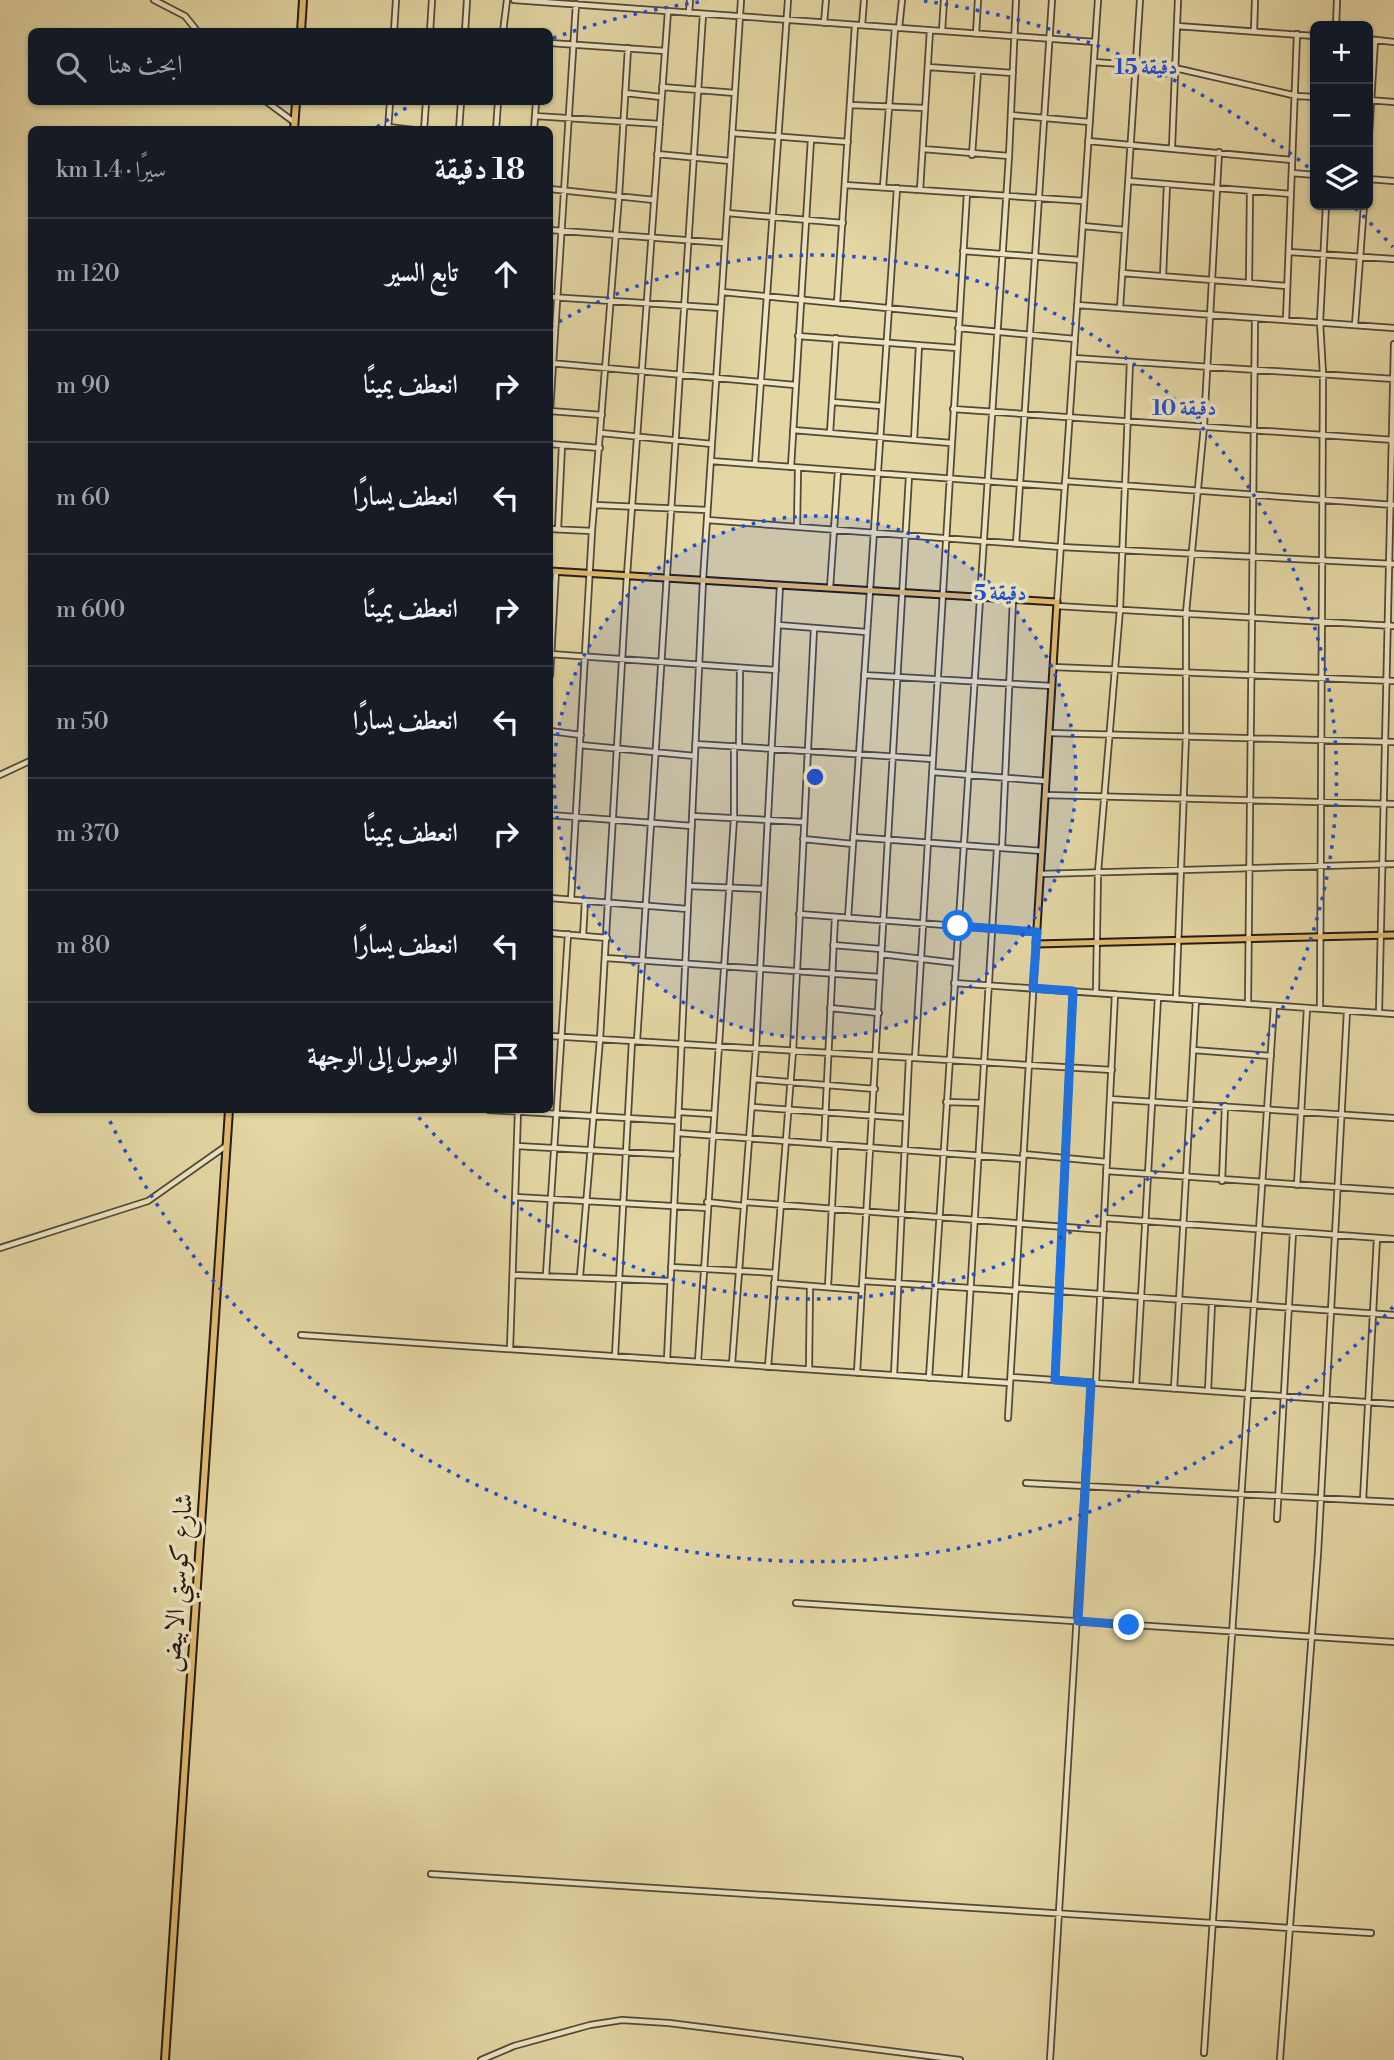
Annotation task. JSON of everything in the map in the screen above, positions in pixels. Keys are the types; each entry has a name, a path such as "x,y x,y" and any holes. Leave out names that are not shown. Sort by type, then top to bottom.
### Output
{"highway":[{"path":"301,28 303,0"},
{"path":"295,126 296,105"},
{"name":"شارع كوستي الابيض","path":"165,2060 229,1113"}],"main road":[{"path":"553,571 1013,599 1057,604 1036,944 1394,935"}],"street":[{"path":"154,0 185,16 195,28"},
{"path":"394,28 396,0"},
{"path":"430,28 432,0"},
{"path":"465,28 467,0"},
{"path":"504,28 507,0"},
{"path":"514,0 1095,42"},
{"path":"615,7 616,0"},
{"path":"653,0 653,10"},
{"path":"689,13 690,0"},
{"path":"667,1360 703,580 741,0"},
{"path":"755,464 788,0"},
{"path":"824,23 826,0"},
{"path":"862,25 864,0"},
{"path":"883,187 897,28 902,0"},
{"path":"942,31 944,0"},
{"path":"976,34 978,0"},
{"path":"929,1378 1009,156 1016,0"},
{"path":"1016,544 1052,0"},
{"path":"1098,0 1057,604 1394,626"},
{"path":"1120,308 1140,0"},
{"path":"1172,147 1178,0"},
{"path":"1254,32 1255,0"},
{"path":"1336,21 1337,0"},
{"path":"553,354 564,231 576,4"},
{"path":"580,1276 610,903 627,575 668,11"},
{"path":"615,1356 628,1118 646,906 659,662 703,14"},
{"path":"837,303 855,25"},
{"path":"1177,26 1310,35"},
{"path":"920,190 930,30"},
{"path":"1286,320 1297,96 1297,34"},
{"path":"1371,84 1375,40 1394,42"},
{"path":"553,43 665,51"},
{"path":"571,900 590,573 620,196 628,48"},
{"path":"1094,62 1175,68 1310,97"},
{"path":"928,67 1013,73"},
{"path":"972,155 978,71"},
{"path":"662,88 735,93"},
{"path":"625,93 662,97"},
{"path":"1373,100 1394,102"},
{"path":"270,105 295,126"},
{"path":"388,126 390,105"},
{"path":"424,126 426,105"},
{"path":"459,126 461,105"},
{"path":"496,126 498,105"},
{"path":"534,126 536,105"},
{"path":"850,105 925,108"},
{"path":"1011,115 1090,122"},
{"path":"535,116 660,124"},
{"path":"732,133 848,142"},
{"path":"791,467 811,139"},
{"path":"1088,141 1292,160"},
{"path":"923,149 1009,156"},
{"path":"1176,999 1186,736 1186,613 1212,315 1219,152"},
{"path":"657,154 730,161"},
{"path":"1292,173 1310,175"},
{"path":"1373,179 1394,181"},
{"path":"1129,181 1291,194"},
{"path":"1163,276 1167,184"},
{"path":"845,185 1084,201"},
{"path":"848,918 897,188"},
{"path":"553,189 654,200"},
{"path":"1249,283 1250,191"},
{"path":"894,1375 906,1118 922,959 967,193"},
{"path":"1320,1009 1323,374 1320,322 1326,210"},
{"path":"1354,325 1364,210"},
{"path":"727,213 843,223"},
{"path":"1083,226 1125,230"},
{"path":"553,230 725,243"},
{"path":"963,251 1080,260"},
{"path":"1289,252 1394,259"},
{"path":"1122,274 1287,286"},
{"path":"722,292 959,315"},
{"path":"553,297 721,308"},
{"path":"1077,305 1394,328"},
{"path":"1248,1004 1251,939 1255,318"},
{"path":"958,328 1075,339"},
{"path":"798,337 957,348"},
{"path":"830,433 836,338"},
{"path":"1379,1013 1387,626 1392,564 1394,344"},
{"path":"914,440 919,345"},
{"path":"1073,358 1394,379"},
{"path":"1096,993 1098,872 1120,609 1130,362"},
{"path":"553,363 795,384"},
{"path":"832,402 881,406"},
{"path":"953,409 1394,440"},
{"path":"553,411 602,415"},
{"path":"793,430 951,443"},
{"path":"601,433 712,444"},
{"path":"553,444 600,448"},
{"path":"558,529 562,444"},
{"path":"711,461 1022,484 1126,485 1392,505"},
{"path":"797,527 798,468"},
{"path":"830,588 838,471"},
{"path":"857,1373 909,476"},
{"path":"595,505 707,510"},
{"path":"707,520 1060,547 1392,564"},
{"path":"553,528 593,531"},
{"path":"732,1364 756,1048 780,585"},
{"path":"965,1380 981,1103 1005,778 1013,599"},
{"path":"778,625 866,632"},
{"path":"768,1367 793,1051 814,628"},
{"path":"553,654 776,670"},
{"path":"1053,667 1394,681"},
{"path":"698,1362 712,1114 734,818 740,668"},
{"path":"864,675 1052,686"},
{"path":"553,731 581,735"},
{"path":"1049,733 1394,742"},
{"path":"695,744 933,759"},
{"path":"580,745 695,756"},
{"path":"0,775 28,763"},
{"path":"932,772 1046,781"},
{"path":"1045,795 1394,804"},
{"path":"553,815 692,826"},
{"path":"692,817 804,822"},
{"path":"853,837 1042,851"},
{"path":"803,838 853,844"},
{"path":"1040,874 1394,864"},
{"path":"689,886 764,889"},
{"path":"553,898 688,909"},
{"path":"583,936 585,901"},
{"path":"799,915 1037,932"},
{"path":"824,1144 835,917"},
{"path":"553,933 607,938"},
{"path":"546,1275 568,934"},
{"path":"1008,1418 1036,944"},
{"path":"833,945 956,962"},
{"path":"606,958 880,977"},
{"path":"954,984 1394,1014"},
{"path":"1055,1380 1073,991"},
{"path":"1049,2060 1104,1230 1115,994"},
{"path":"1136,1386 1158,997"},
{"path":"1174,1389 1196,1000"},
{"path":"1204,2053 1274,1006"},
{"path":"1297,1185 1307,1008"},
{"path":"830,1009 879,1013"},
{"path":"1280,2059 1322,1497 1347,1011"},
{"path":"553,1036 1112,1070"},
{"path":"1193,1050 1271,1056"},
{"path":"754,1079 875,1089"},
{"path":"1110,1099 1394,1118"},
{"path":"946,1102 981,1103"},
{"path":"1222,1181 1225,1106"},
{"path":"752,1107 906,1118"},
{"path":"679,1112 712,1114"},
{"path":"510,1349 518,1113"},
{"path":"546,1113 678,1121"},
{"path":"678,1133 978,1156 1107,1162"},
{"path":"828,1287 835,1145"},
{"path":"0,1248 148,1201 226,1146"},
{"path":"517,1146 677,1155"},
{"path":"1107,1171 1394,1191"},
{"path":"515,1196 706,1208"},
{"path":"707,1202 780,1204 939,1219 1062,1225 1104,1230"},
{"path":"1104,1218 1394,1240"},
{"path":"1277,1519 1293,1232"},
{"path":"1363,1500 1366,1402 1377,1238"},
{"path":"671,1267 775,1273"},
{"path":"513,1275 620,1276 670,1281"},
{"path":"863,1281 1059,1291 1394,1315"},
{"path":"774,1283 862,1290"},
{"path":"808,1369 810,1286"},
{"path":"1208,1391 1212,1303"},
{"path":"301,1335 929,1378 1055,1380 1394,1404"},
{"path":"1026,1483 1242,1492 1394,1502"},
{"path":"796,1603 1394,1642"},
{"path":"431,1874 1371,1933"},
{"path":"481,2060 514,2046 622,2020 669,2023 960,2060"}],"route":[{"path":"958,926 1037,932 1033,988 1073,991 1055,1380 1091,1383 1078,1621 1129,1625"}]}
